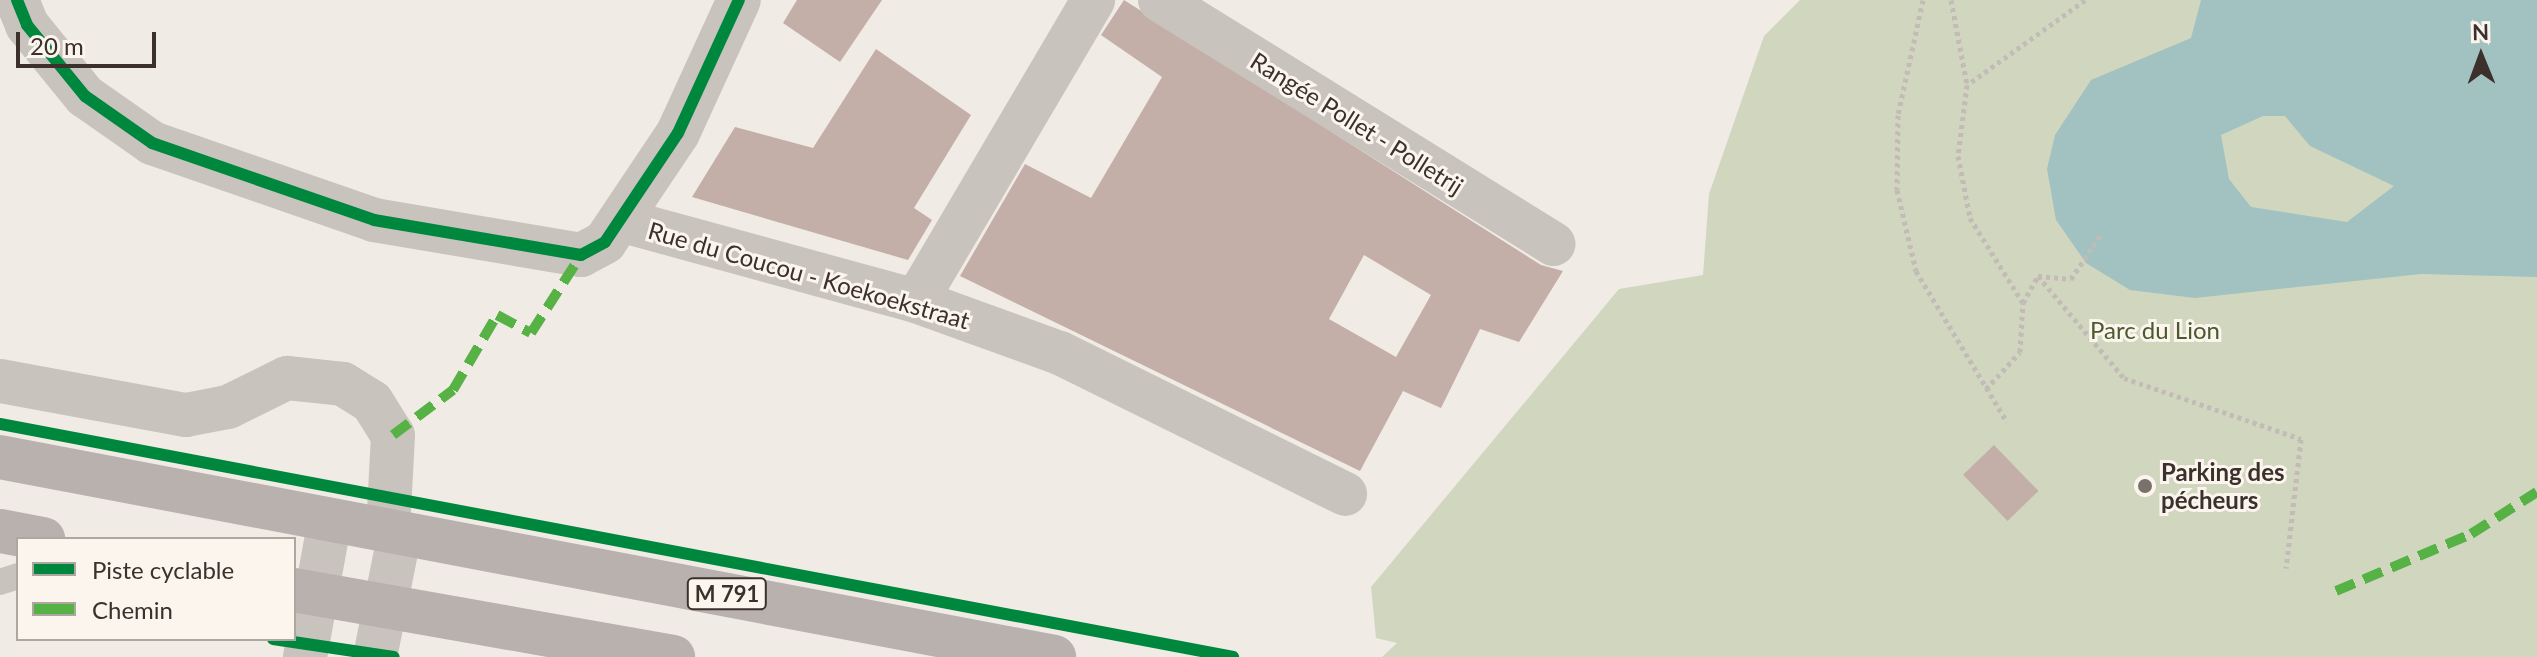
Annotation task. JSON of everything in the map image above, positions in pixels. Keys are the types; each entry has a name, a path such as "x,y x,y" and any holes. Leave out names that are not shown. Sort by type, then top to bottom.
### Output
{"main road":[{"name":"M 791","path":"0,457 1054,657"},
{"path":"0,531 32,537"},
{"path":"304,592 673,657"}],"street":[{"path":"17,0 27,25 85,96 152,143 424,232 581,255 605,242 690,112 739,0"},
{"path":"916,301 1093,0"},
{"name":"Rangée Pollet - Polletrij","path":"1160,0 1554,244"},
{"name":"Rue du Coucou - Koekoekstraat","path":"620,220 916,301 1085,363 1345,494"},
{"path":"0,381 186,415 228,407 287,378 343,384 372,402 393,435 394,531 387,607 375,657"},
{"path":"305,657 304,592 330,520"}],"path":[{"path":"1923,0 1898,115 1897,190 1916,271 2007,422"},
{"path":"1951,0 1967,85 1958,156 1970,218 2023,303"},
{"path":"1967,85 2085,0"},
{"path":"2038,276 2071,279 2100,236"},
{"path":"1986,389 2020,352 2023,303 2038,276"},
{"path":"2038,276 2124,378 2301,439 2286,568"}],"green space":[{"name":"Parc du Lion","path":"1800,0 2537,0 2537,657 1382,657 1397,643 1376,638 1371,587 1619,289 1703,275 1709,194 1764,36"}],"water":[{"path":"2201,0 2537,0 2537,277 2421,274 2195,298 2130,290 2086,263 2056,220 2047,169 2055,135 2091,80 2191,38","holes":["2263,116 2285,116 2310,146 2394,186 2347,222 2251,207 2229,179 2221,135"]}],"building":[{"path":"797,0 882,0 840,62 783,23"},
{"path":"1124,0 1541,265 1563,271 1519,342 1480,329 1441,408 1403,391 1360,471 960,276 1025,164 1091,198 1162,77 1101,35","holes":["1364,255 1431,295 1396,357 1329,319"]},
{"path":"876,49 971,115 914,208 932,220 908,260 692,197 735,127 813,148"},
{"path":"1994,445 2038,491 2008,521 1963,475"}],"marked path":[{"path":"393,435 453,390 497,315 531,333 581,255"},
{"path":"2336,591 2471,534 2537,492"}],"cycle path":[{"path":"17,0 27,25 85,96 152,143 374,220 581,255 605,242 678,133 739,0"},
{"path":"0,424 1233,657"},
{"path":"286,641 394,657"}],"place":[{"name":"Parking des pécheurs","path":"2145,486"}]}
